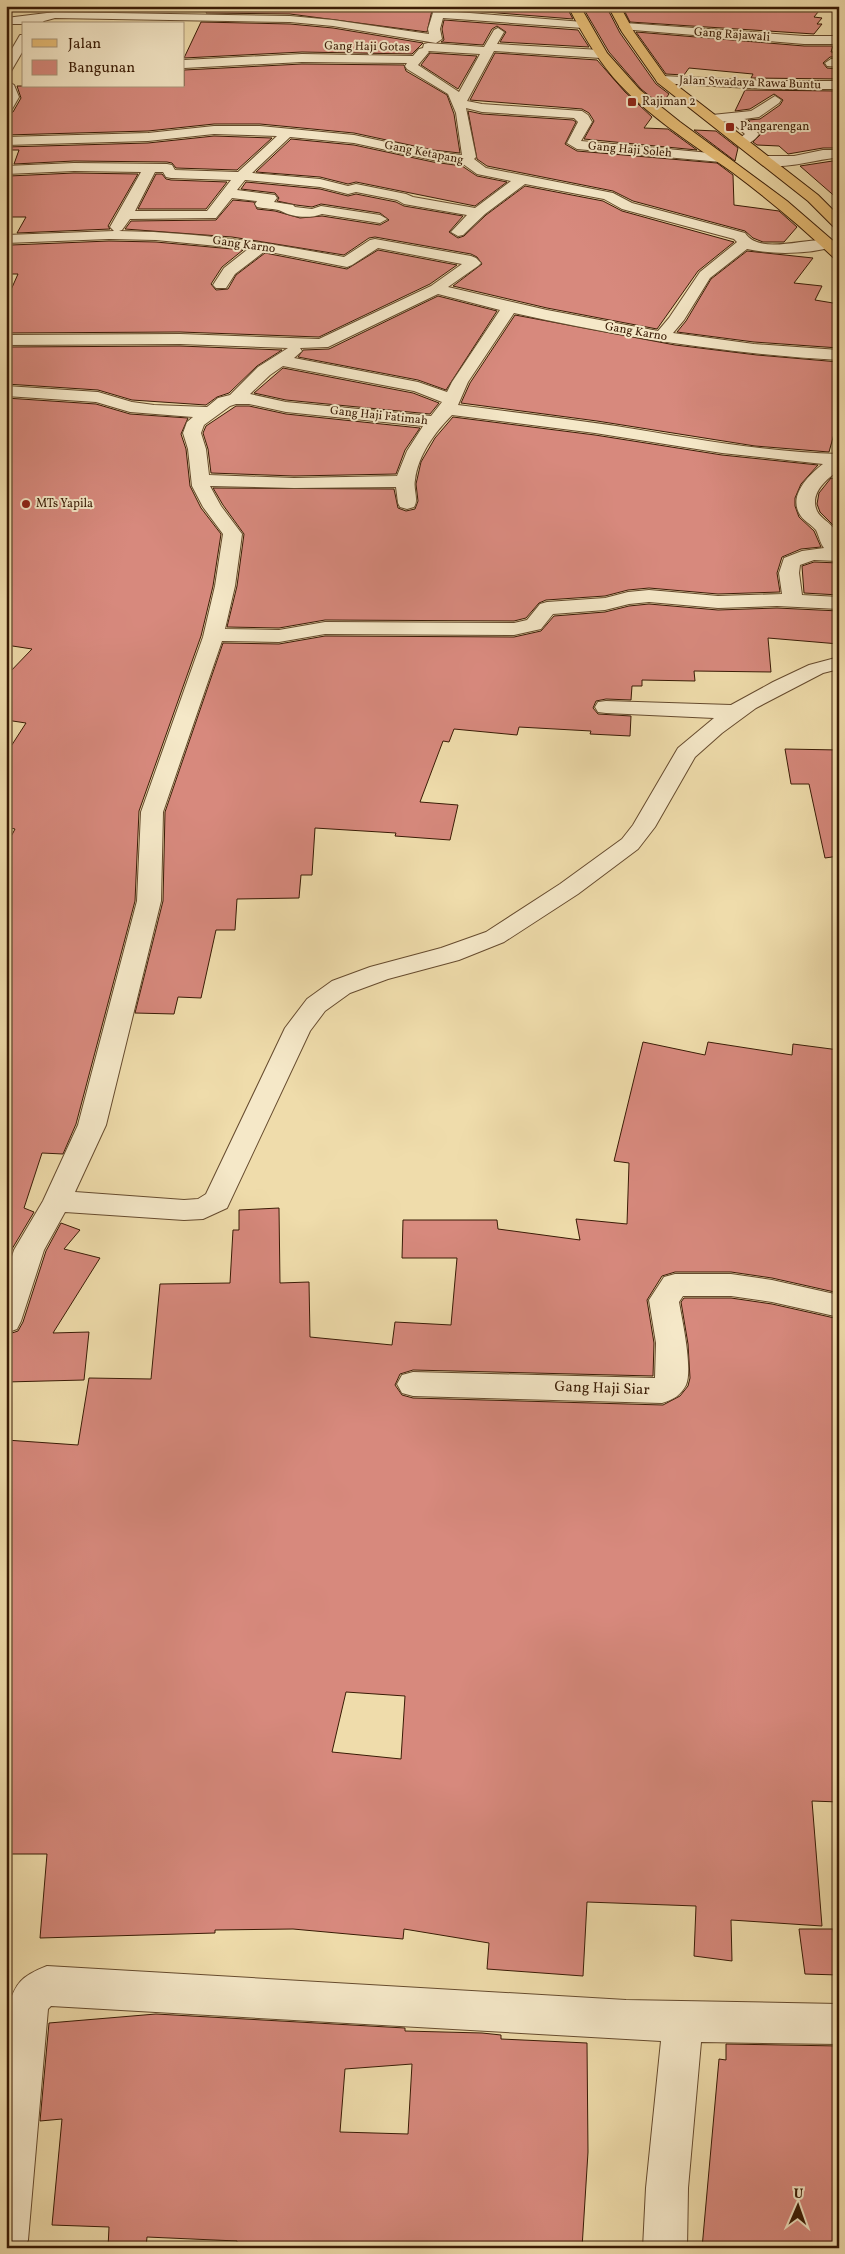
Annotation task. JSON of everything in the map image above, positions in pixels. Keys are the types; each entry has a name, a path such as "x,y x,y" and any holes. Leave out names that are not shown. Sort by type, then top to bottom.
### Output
{"main road":[{"path":"574,6 583,25 619,79 661,115 784,206 839,255"},
{"path":"614,6 625,27 662,80 813,198 839,224"},
{"path":"721,158 766,160"}],"street":[{"path":"6,21 37,21 55,15 69,6"},
{"path":"243,17 250,6"},
{"path":"467,160 469,157 459,103 453,92 411,66 430,44 440,10 505,19 583,25"},
{"path":"55,15 103,20 218,17 303,20 430,44 489,49 601,54"},
{"path":"215,31 218,17"},
{"path":"459,103 505,19"},
{"path":"296,33 303,20"},
{"name":"Gang Rajawali","path":"625,27 804,40 839,40"},
{"path":"815,29 839,29"},
{"path":"6,69 22,41"},
{"name":"Gang Haji Gotas","path":"319,46 430,44"},
{"path":"185,64 294,58 416,60"},
{"path":"6,69 22,69"},
{"name":"Jalan Swadaya Rawa Buntu","path":"662,80 839,86"},
{"path":"6,84 10,88 13,97 6,108"},
{"path":"712,119 754,114 775,100"},
{"name":"Gang Haji Soleh","path":"459,103 482,108 577,114 585,122 575,140 574,143 577,145 721,158"},
{"path":"734,117 752,134 742,142"},
{"name":"Gang Ketapang","path":"6,141 148,137 189,132 242,129 354,139 433,156 467,160 482,171 608,196 627,206 740,236 745,243 795,248 828,244"},
{"path":"126,215 208,216 225,193 241,176 288,132"},
{"path":"766,160 788,161 804,159 818,153 839,154"},
{"path":"6,170 74,167 168,168 171,174 241,176 320,183 348,190 356,188 406,198 404,200 478,213"},
{"path":"110,235 126,215 150,168"},
{"path":"458,232 478,213 524,178"},
{"path":"225,193 270,198 262,204 288,208 288,211 313,214 321,210 380,219"},
{"name":"Gang Karno","path":"6,239 110,235 156,236 262,246 347,262 375,243 447,255 473,263 436,289"},
{"path":"661,337 676,320 688,296 706,275 745,243"},
{"path":"221,285 229,271 262,246"},
{"path":"6,340 180,339 302,345 322,344 332,341 436,289"},
{"name":"Gang Karno","path":"436,289 509,308 661,337 751,349 839,355"},
{"path":"279,360 418,387 450,404 460,382 509,308"},
{"path":"6,1321 18,1250 57,1201 92,1125 149,901 152,812 213,635 225,586 233,534 212,506 201,486 197,449 192,433 196,422 224,402 236,399 264,371 302,345"},
{"path":"6,391 98,397 130,407 154,410 211,412"},
{"name":"Gang Haji Fatimah","path":"236,399 249,399 286,407 435,422 450,404 722,448 817,460 839,460"},
{"path":"407,503 405,482 414,457 427,432 435,422"},
{"path":"839,460 816,478 808,492 807,510 812,518 825,529 827,540 831,547 839,554"},
{"path":"200,480 294,483 405,482"},
{"path":"793,600 789,574 791,562 795,559 811,555 839,554"},
{"path":"213,635 279,636 325,628 514,629 534,625 547,608 605,604 628,598 649,596 718,602 793,600 839,604"},
{"path":"57,1201 184,1210 203,1209 217,1201 298,1028 316,1006 341,987 378,973 450,954 495,937 569,889 630,844 643,827 686,752 736,712 798,677 816,669 839,663"},
{"path":"606,707 736,712"},
{"name":"Gang Haji Siar","path":"413,1384 662,1391 672,1382 671,1343 664,1300 675,1285 731,1285 772,1291 839,1306"},
{"path":"6,2240 28,2009 31,1998 36,1990 47,1986 626,2020 839,2024"},
{"path":"664,2248 683,2021"}],"building":[{"path":"209,6 433,6 427,32 290,14 206,13"},
{"path":"449,6 566,6 573,19 448,9"},
{"path":"582,6 606,6 620,33 656,84 669,94 661,105 641,89 609,52"},
{"path":"622,6 823,6 814,17 822,18 817,24 822,24 814,34 630,22"},
{"path":"444,20 578,30 589,47 500,42 506,32 497,26 492,29 483,45 441,42 444,40 442,29"},
{"path":"201,22 290,24 333,28 423,43 412,54 302,52 185,58"},
{"path":"636,32 804,46 833,46 831,52 839,52 839,57 830,57 823,63 827,68 839,69 839,79 751,78 753,74 689,68 684,75 666,74"},
{"path":"430,53 477,56 458,89 421,65"},
{"path":"495,53 597,60 625,92 652,117 644,128 668,129 697,150 584,139 594,121 589,113 582,109 470,100"},
{"path":"302,64 404,65 406,71 447,95 454,114 460,153 433,150 354,133 260,124 214,124 148,131 6,135 6,114 13,112 21,98 17,86 22,86 22,88 185,88 185,70"},
{"path":"745,90 839,91 839,148 823,148 788,154 779,146 757,145 753,142 761,134 748,120 760,119 780,105 783,100 774,94 750,109 735,111"},
{"path":"468,111 482,114 573,120 576,122 565,144 577,151 717,163 733,175 734,205 779,211 797,227 784,242 763,242 753,238 745,231 633,201 613,191 487,166 477,159"},
{"path":"694,130 716,131 738,148 735,161"},
{"path":"214,136 272,138 237,170 176,168 172,163 167,162 74,161 14,164 19,150 6,150 6,147 148,143"},
{"path":"291,139 354,145 433,162 462,166 477,176 507,182 475,206 356,182 348,184 320,177 256,172"},
{"path":"839,160 839,200 800,166"},
{"path":"74,173 138,174 108,226 110,229 17,233 26,217 6,217 6,184 9,176"},
{"path":"156,174 162,174 166,179 171,180 227,182 206,209 138,209"},
{"path":"246,182 320,189 348,196 356,194 396,202 404,206 463,216 449,232 458,238 464,236 486,215 525,186 603,201 622,211 734,242 698,271 657,329 547,308 453,286 482,264 477,257 471,254 375,237 369,238 344,255 232,237 125,229 131,221 216,220 233,200 254,202 257,209 275,211 300,218 322,216 380,225 389,220 380,213 321,204 312,207 277,201 279,198 275,193 241,189"},
{"path":"109,241 156,242 243,250 222,267 211,284 216,290 228,289 236,275 265,253 347,269 378,250 457,265 430,284 319,337 180,332 6,333 6,301 18,274 6,274 6,253 11,245"},
{"path":"747,251 813,258 794,283 822,286 815,300 839,304 839,348 754,342 677,332 686,321 711,279"},
{"path":"438,296 497,311 446,390 418,380 298,357 303,350 329,349"},
{"path":"515,315 675,345 839,362 839,416 829,452 755,446 597,421 461,403 470,383"},
{"path":"180,346 282,350 257,366 229,393 217,397 206,405 132,400 98,390 6,384 6,347"},
{"path":"283,368 413,393 439,403 430,414 286,400 254,393"},
{"path":"6,398 96,404 130,414 188,418 181,434 186,449 190,486 201,508 221,534 213,586 201,636 139,811 135,901 76,1124 63,1154 42,1153 24,1208 34,1212 12,1249 6,1268 6,846 15,829 6,827 6,754 26,723 6,720 6,676 32,649 6,645"},
{"path":"236,406 249,406 286,414 420,428 405,450 396,474 294,476 211,473 208,449 203,433 206,426"},
{"path":"453,417 595,435 722,455 818,465 801,484 795,498 795,506 799,517 814,531 821,547 801,549 782,557 777,573 780,592 718,594 649,588 628,590 605,596 546,600 539,603 526,618 514,621 325,620 279,628 227,627 237,586 244,534 213,488 394,489 398,508 406,511 415,509 418,501 416,484 421,462 435,438"},
{"path":"831,478 839,480 839,534 820,512 817,504 819,493"},
{"path":"814,562 839,563 839,595 804,593 802,566"},
{"path":"649,604 718,610 777,608 839,611 839,644 768,638 771,672 694,671 695,681 642,680 642,686 632,686 631,700 606,699 596,701 593,708 598,714 631,716 630,736 590,734 591,731 519,727 517,735 454,729 449,742 443,741 420,802 458,805 450,840 395,836 396,833 315,828 312,875 301,875 299,898 237,899 235,930 216,930 201,998 178,997 174,1014 135,1013 163,901 165,812 223,643 279,644 325,636 514,637 541,631 554,616 605,612 629,606"},
{"path":"785,749 839,750 839,856 825,858 809,784 791,784"},
{"path":"643,1042 705,1055 708,1042 792,1055 793,1044 839,1050 839,1293 772,1278 731,1272 675,1272 662,1276 647,1300 654,1343 653,1376 413,1370 400,1374 395,1385 402,1395 413,1398 663,1405 680,1396 688,1386 690,1378 688,1344 681,1302 684,1298 731,1298 772,1304 839,1319 839,1802 812,1801 822,1926 731,1920 732,1961 694,1956 696,1906 587,1902 583,1976 487,1969 489,1943 404,1929 403,1939 293,1929 215,1930 215,1933 40,1938 47,1854 6,1854 6,1440 78,1445 89,1378 151,1379 160,1284 230,1283 233,1230 239,1230 239,1210 279,1208 280,1283 309,1282 310,1337 392,1345 395,1322 451,1325 457,1258 402,1258 403,1220 497,1220 498,1229 580,1240 576,1219 627,1224 629,1163 614,1161","holes":["346,1692 405,1696 401,1759 332,1752"]},
{"path":"61,1223 80,1230 64,1249 100,1258 53,1333 89,1332 84,1380 6,1382 6,1335 18,1331 23,1322 46,1251"},
{"path":"799,1929 833,1929 839,1975 805,1974"},
{"path":"156,2014 405,2028 405,2031 482,2033 501,2035 501,2039 587,2043 588,2152 582,2248 237,2248 237,2241 147,2237 146,2248 108,2248 109,2227 52,2225 62,2119 40,2121 49,2023","holes":["412,2064 408,2134 340,2132 345,2069"]},
{"path":"726,2044 839,2046 839,2248 702,2248 719,2059 726,2060"}],"place":[{"name":"Rajiman 2","path":"632,102"},
{"name":"Pangarengan","path":"730,127"},
{"name":"MTs Yapila","path":"26,504"}]}
